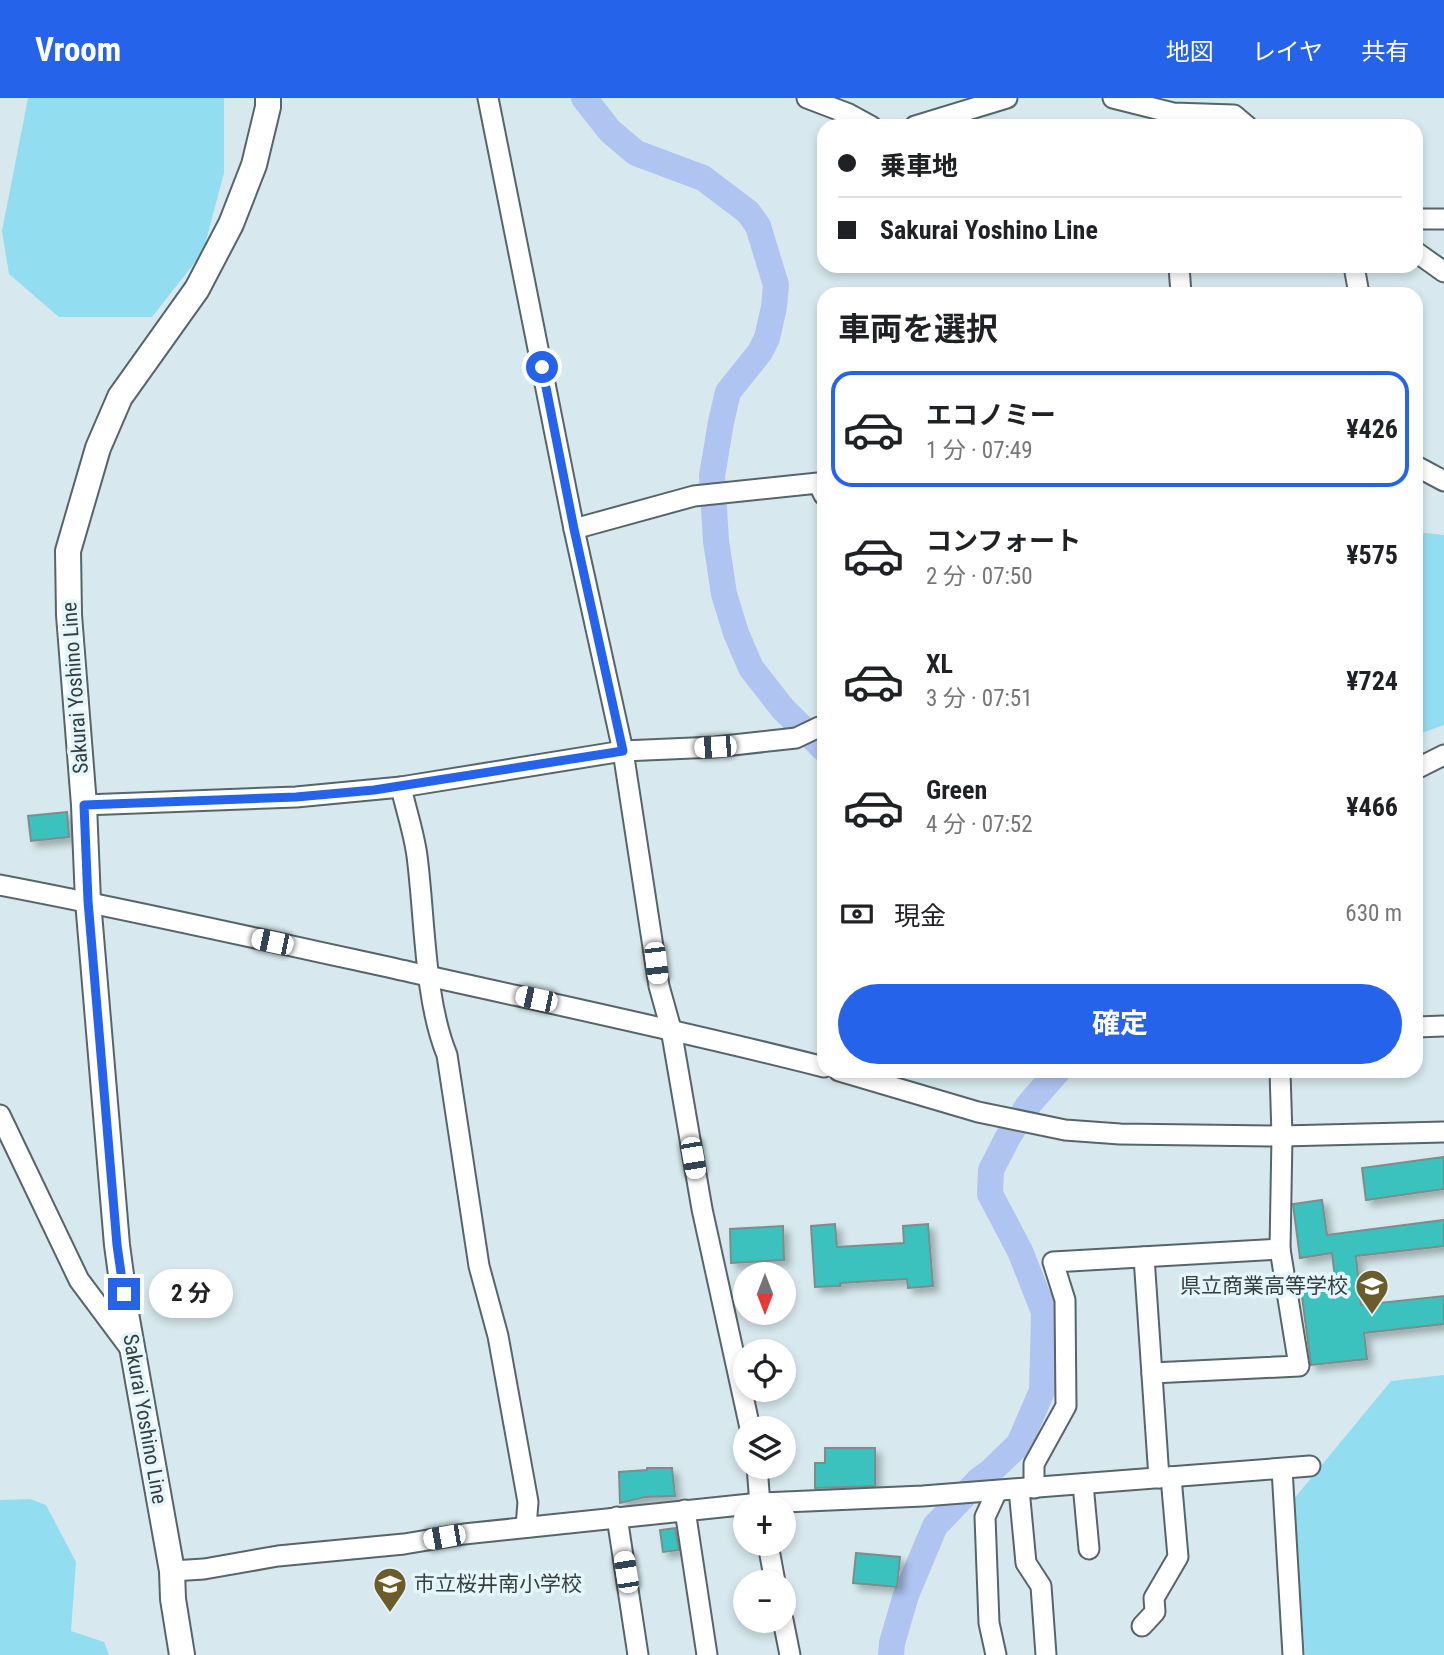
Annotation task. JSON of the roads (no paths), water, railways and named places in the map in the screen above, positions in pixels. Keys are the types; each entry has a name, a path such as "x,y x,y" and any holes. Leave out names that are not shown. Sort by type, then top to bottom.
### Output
{"main road":[{"name":"Sakurai Yoshino Line","path":"182,1655 173,1599 172,1571 127,1319 117,1245 88,901 84,805 69,615 68,551 98,448 120,397 197,289 231,224 254,164 268,98"}],"street":[{"path":"488,98 574,529 623,751 659,986 671,1029 702,1209 747,1416"},
{"path":"807,98 858,119"},
{"path":"938,119 1007,98"},
{"path":"1113,98 1170,119"},
{"path":"1185,119 1234,115 1239,119"},
{"path":"1423,219 1444,219"},
{"path":"1423,258 1444,272"},
{"path":"1423,470 1444,481"},
{"path":"574,529 694,496 817,483"},
{"path":"84,805 296,797 401,787 623,751 715,747 796,738 817,729"},
{"path":"1423,766 1444,755"},
{"path":"401,787 417,853 430,976 441,1041 447,1055 480,1266 498,1336 525,1482 528,1502 526,1527"},
{"path":"0,885 88,901 671,1029 817,1065"},
{"path":"1423,1027 1444,1027"},
{"path":"863,1078 978,1112 1065,1130 1120,1134 1282,1136 1444,1132"},
{"path":"1152,1373 1299,1366 1280,1249 1280,1078"},
{"path":"0,1115 79,1280 135,1354"},
{"path":"1046,1655 1041,1586 1026,1563 1026,1489 1034,1464 1066,1406 1065,1300 1053,1262 1280,1249"},
{"path":"1142,1626 1155,1612 1154,1598 1178,1557 1152,1373 1144,1257"},
{"path":"796,1502 1026,1489 1310,1466"},
{"path":"1282,1469 1293,1655"},
{"path":"1083,1484 1089,1549"},
{"path":"996,1655 989,1623 985,1517 997,1490"},
{"path":"172,1571 526,1527 733,1506"},
{"path":"685,1510 707,1655"},
{"path":"617,1517 638,1655"},
{"path":"786,1633 790,1655"}],"waterway":[{"path":"584,98 610,131 636,153 703,178 748,212 758,226 776,285 774,307 767,338 760,352 728,392 712,476 716,541 724,594 751,668 783,709 817,742"},
{"path":"891,1655 906,1595 935,1526 979,1480 1019,1444 1042,1391 1044,1312 1020,1251 990,1194 991,1170 1008,1137 1029,1104 1052,1078"}],"place":[{"name":"県立商業高等学校","path":"1372,1316"},
{"name":"市立桜井南小学校","path":"390,1614"}]}
